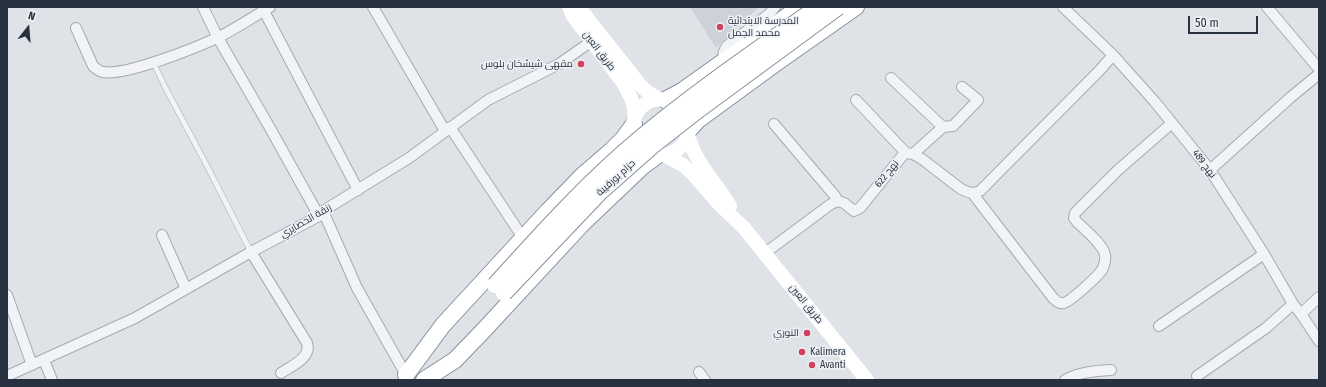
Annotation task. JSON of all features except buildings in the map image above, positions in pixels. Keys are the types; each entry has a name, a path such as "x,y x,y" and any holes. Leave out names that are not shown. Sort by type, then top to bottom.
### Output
{"highway":[{"path":"663,100 682,91 800,7"},
{"name":"حزام بورقيبة","path":"500,289 546,229 591,183 642,137 689,100 818,7"},
{"name":"حزام بورقيبة","path":"409,378 600,192 652,146 698,110 838,7"},
{"path":"688,132 698,120 856,7"},
{"path":"409,378 443,325 583,175 623,139 634,122"},
{"path":"424,380 455,360 582,224 643,166 661,155"}],"main road":[{"name":"طريق العين","path":"569,7 573,16 624,84 634,108 634,122"},
{"name":"طريق العين","path":"577,7 582,10 641,86 649,93 663,100"},
{"path":"663,100 677,105 684,111 688,119 688,132 683,144 676,151 661,155 648,152 641,146 636,138 634,122 638,112 644,105 652,101 663,100"},
{"name":"طريق العين","path":"688,132 690,145 695,155 724,196 744,228"},
{"name":"طريق العين","path":"661,155 683,165 688,169 718,203 744,228 865,379"}],"street":[{"path":"204,7 218,38 321,214 358,288 409,378"},
{"path":"373,7 448,129 523,238"},
{"path":"726,60 723,56 723,51 727,46 769,14 775,7"},
{"name":"نهج 489","path":"1063,7 1113,55 1155,102 1210,170 1264,254 1293,304 1319,340"},
{"path":"1267,7 1319,69"},
{"path":"76,28 93,66 102,72 121,71 153,62 218,38 267,9 358,190"},
{"name":"زنقة الحصايري","path":"7,376 136,318 321,214 409,158 488,100 559,64 592,41"},
{"path":"973,194 980,191 1113,55"},
{"path":"1210,170 1291,96 1319,74"},
{"path":"891,78 943,127"},
{"name":"نهج 622","path":"774,124 838,201 844,203 855,211 860,208 903,155 910,154 943,127 953,126 978,100 962,87"},
{"path":"856,100 910,154 922,159 961,189 973,194 1053,298 1057,302 1064,303 1073,297 1102,269 1105,260 1105,254 1099,244 1077,222 1074,218 1075,213 1118,170 1172,123"},
{"path":"765,253 831,204 838,201"},
{"path":"162,235 186,289"},
{"path":"251,252 308,343 309,347 306,355 281,373"},
{"path":"1159,326 1264,254"},
{"path":"7,295 32,365"},
{"path":"1301,314 1319,297"},
{"path":"1197,376 1266,328 1293,304"},
{"path":"44,360 52,380"},
{"path":"1065,380 1078,374 1111,370"}],"lane":[{"path":"153,62 251,252"}],"shaded area":[{"name":"المدرسة الابتدائية محمد الجمل","path":"690,7 759,7 716,48"}],"place":[{"name":"المدرسة الابتدائية محمد الجمل","path":"720,27"},
{"name":"مقهى شيشخان بلوس","path":"581,64"},
{"name":"النوري","path":"807,333"},
{"name":"Kalimera","path":"802,352"},
{"name":"Avanti","path":"812,365"}]}
